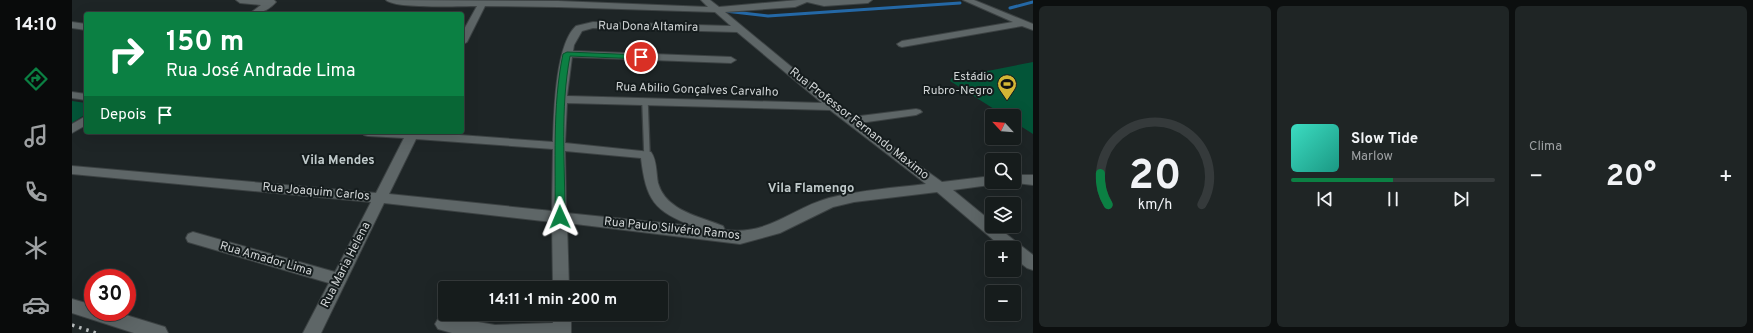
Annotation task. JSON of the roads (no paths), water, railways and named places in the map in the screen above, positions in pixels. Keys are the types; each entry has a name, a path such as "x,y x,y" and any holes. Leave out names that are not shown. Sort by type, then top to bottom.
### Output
{"street":[{"path":"240,0 273,2"},
{"path":"390,0 413,3 482,5 558,4 718,10 795,4 807,0 824,3 868,0"},
{"name":"Rua Professor Fernando Maximo","path":"705,0 850,121 941,188 1005,241"},
{"path":"967,0 1033,28"},
{"path":"256,12 273,2"},
{"path":"464,38 482,5"},
{"path":"902,44 1023,23"},
{"path":"72,25 84,27"},
{"name":"Rua Dona Altamira","path":"561,281 559,146 560,99 567,54 574,33 584,26 740,29"},
{"path":"567,54 730,60"},
{"path":"72,95 84,97"},
{"name":"Rua Abilio Gonçalves Carvalho","path":"560,99 834,107"},
{"path":"850,121 916,112"},
{"path":"72,129 84,121"},
{"path":"412,134 647,155 650,178 660,201 666,207 740,238"},
{"name":"Rua Maria Helena","path":"312,333 340,280 412,134"},
{"name":"Rua Joaquim Carlos","path":"72,170 380,198 560,217"},
{"path":"1021,179 1033,180"},
{"name":"Rua Paulo Silvério Ramos","path":"560,217 740,238 775,230 829,203 854,197 985,182"},
{"name":"Rua Amador Lima","path":"193,238 340,280"},
{"name":"Rua Professor Fernando Maximo","path":"1021,254 1033,264"},
{"path":"72,306 159,333"},
{"path":"444,324 495,332 562,332 562,321"}],"lane":[{"path":"645,102 647,155"}],"waterway":[{"path":"437,0 446,1"},
{"path":"1010,8 1033,2"},
{"path":"725,11 768,16 960,3"}],"railway":[{"path":"72,325 96,333"}],"place":[{"name":"Estádio Rubro-Negro","path":"1007,101"}],"district":[{"name":"Vila Mendes","path":"338,161"},
{"name":"Vila Flamengo","path":"811,189"}]}
